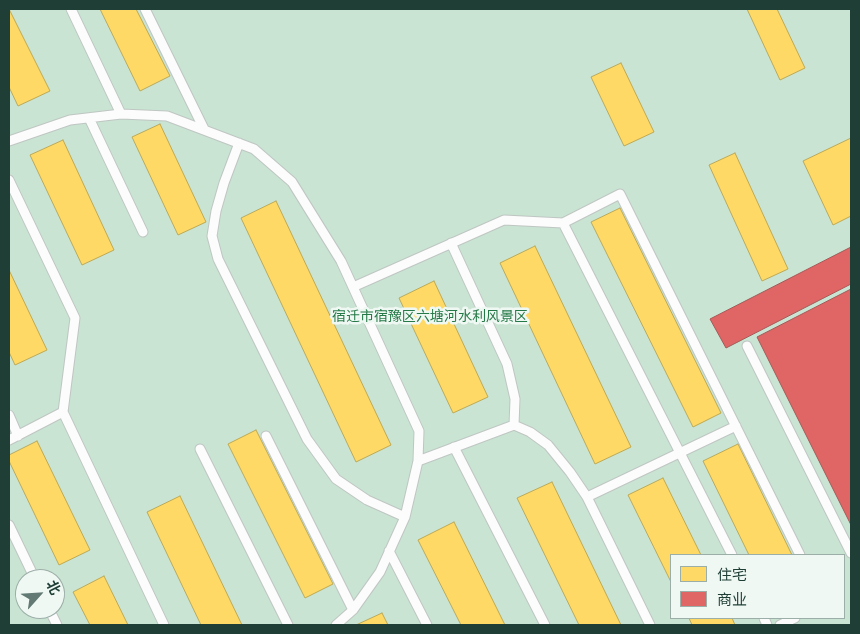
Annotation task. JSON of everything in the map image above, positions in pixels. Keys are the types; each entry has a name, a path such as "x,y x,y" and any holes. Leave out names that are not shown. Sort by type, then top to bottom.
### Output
{"lane":[{"path":"71,9 121,114"},
{"path":"144,9 204,129"},
{"path":"9,140 70,120 121,114 167,116 254,149 292,182 341,261 419,431 418,461 405,517 380,572 353,610 336,625"},
{"path":"89,118 143,232"},
{"path":"238,142 216,212 212,236 218,258 307,439 336,479 368,500 405,517"},
{"path":"9,180 75,318 63,412 164,625"},
{"path":"353,287 504,220 563,222 620,194 800,554"},
{"path":"563,222 731,554"},
{"path":"451,243 507,364 516,399 514,425"},
{"path":"747,346 851,553"},
{"path":"9,440 63,412"},
{"path":"9,415 18,436"},
{"path":"418,461 514,425 530,432 548,445 587,496 650,625"},
{"path":"587,496 736,426"},
{"path":"266,436 353,610"},
{"path":"454,448 545,625"},
{"path":"200,449 288,625"},
{"path":"9,525 30,569"},
{"path":"389,551 427,625"},
{"path":"780,625 793,619"}],"green space":[{"name":"宿迁市宿豫区六塘河水利风景区","path":"9,9 851,9 851,625 9,625"}],"building: 住宅":[{"path":"9,9 50,91 18,106 9,87"},
{"path":"100,9 136,9 170,76 140,91"},
{"path":"747,9 777,9 805,68 780,80"},
{"path":"621,63 654,132 624,146 591,77"},
{"path":"160,124 206,222 178,235 132,137"},
{"path":"851,138 851,216 833,225 803,161"},
{"path":"63,140 114,250 82,265 30,155"},
{"path":"735,153 788,269 762,281 709,165"},
{"path":"276,201 391,445 356,462 241,218"},
{"path":"620,208 721,413 693,427 591,222"},
{"path":"535,246 631,447 595,464 500,263"},
{"path":"9,270 47,350 15,365 9,352"},
{"path":"434,281 488,397 453,413 399,298"},
{"path":"256,430 333,584 305,598 228,444"},
{"path":"37,441 90,550 59,565 9,461 9,455"},
{"path":"738,444 792,554 749,554 703,461"},
{"path":"663,478 701,554 670,554 670,580 628,495"},
{"path":"552,482 621,625 579,625 517,498"},
{"path":"180,496 242,625 201,625 147,512"},
{"path":"454,522 505,625 461,625 418,540"},
{"path":"104,576 128,625 90,625 73,592"},
{"path":"382,613 388,625 356,625"},
{"path":"689,619 732,619 735,625 692,625"}],"building: 商业":[{"path":"851,247 851,284 726,348 710,319"},
{"path":"851,289 851,525 757,337"}]}
